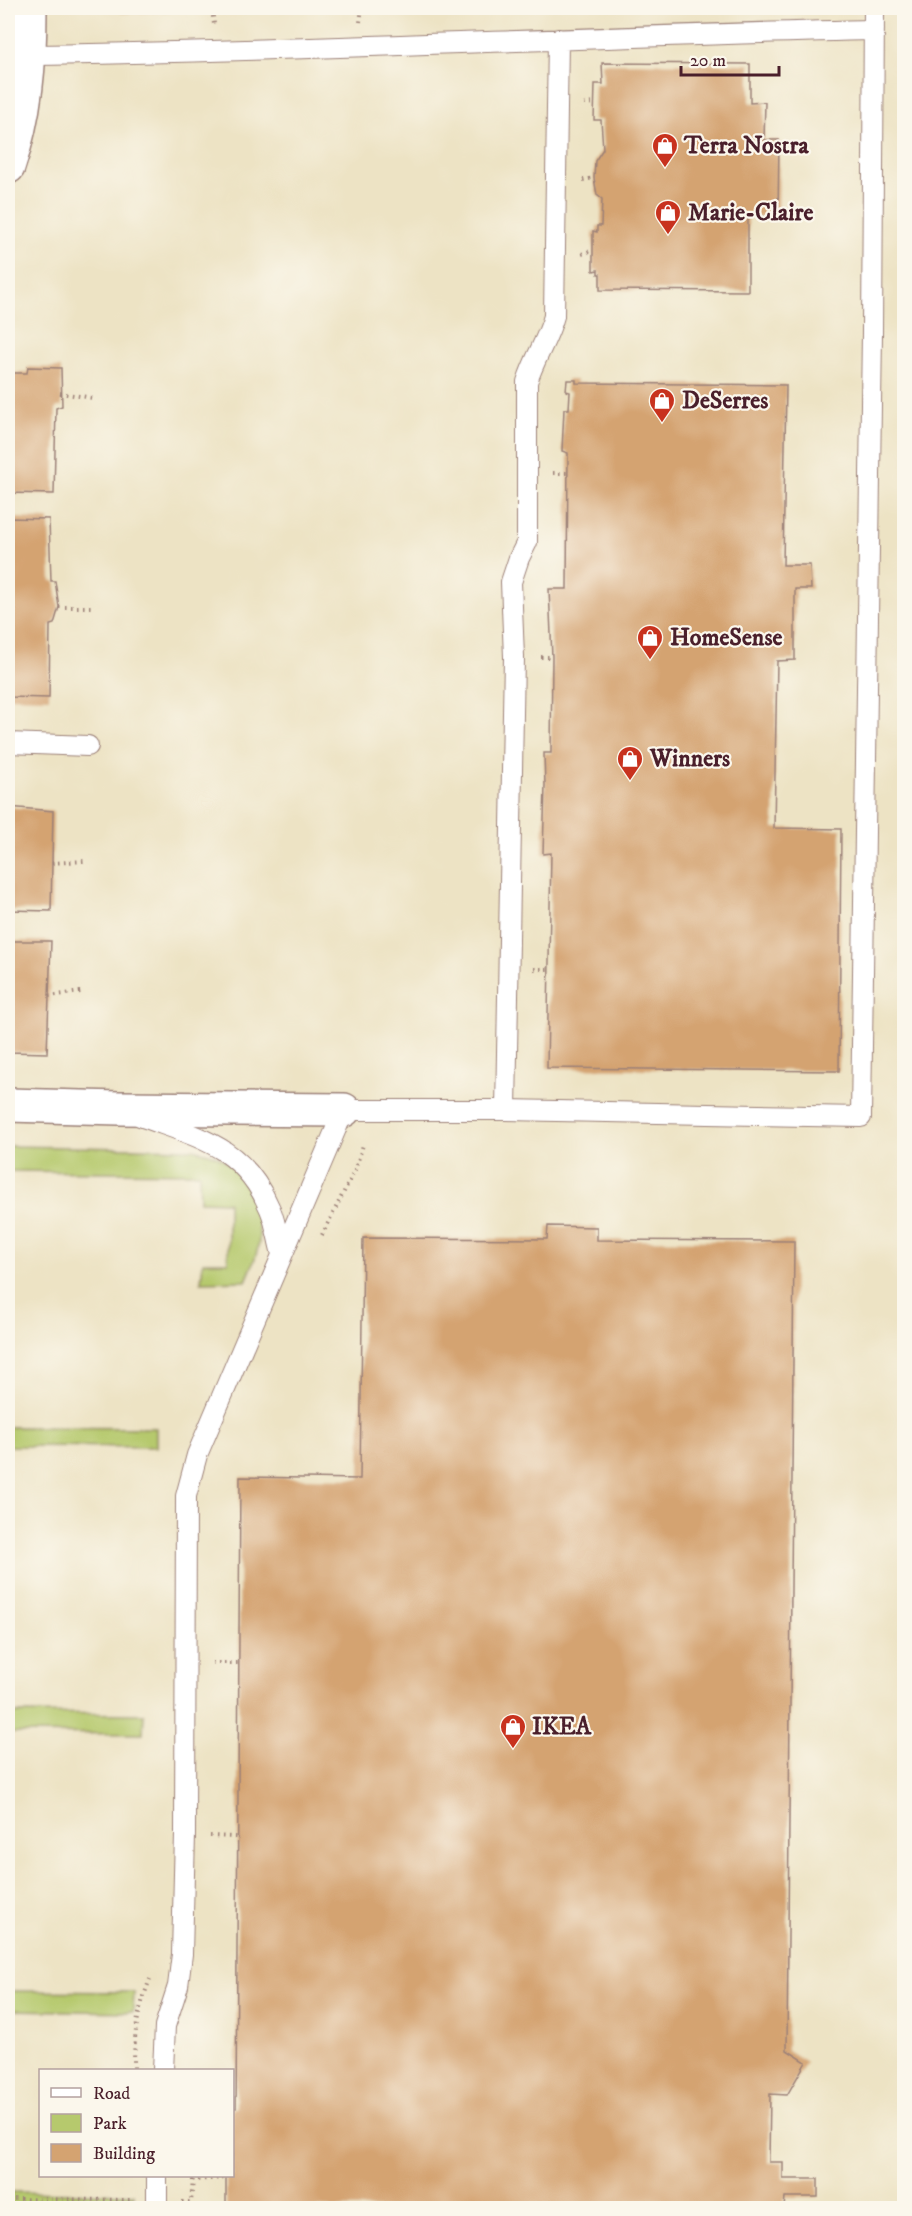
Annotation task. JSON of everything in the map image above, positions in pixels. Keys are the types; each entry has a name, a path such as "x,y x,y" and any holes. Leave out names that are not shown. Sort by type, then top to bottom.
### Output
{"street":[{"path":"8,167 16,144 15,116 29,55 30,8"},
{"path":"8,1105 344,1110"}],"lane":[{"path":"163,2069 165,2026 178,1986 182,1954 185,1834 186,1496 197,1455 344,1110 506,1110 861,1117 874,8"},
{"path":"29,55 874,30"},
{"path":"506,1110 514,657 511,582 527,542 527,382 533,363 549,333 554,316 558,39"},
{"path":"8,743 88,746"},
{"path":"119,1108 222,1149 244,1166 271,1211 282,1254"},
{"path":"157,2177 157,2204"}],"path":[{"path":"582,104 595,103"},
{"path":"581,181 594,178"},
{"path":"580,254 593,250"},
{"path":"60,393 93,398"},
{"path":"59,607 91,607"},
{"path":"52,863 84,861"},
{"path":"49,996 81,992"},
{"path":"8,2199 157,2204 191,2202 193,2180 226,2178"}],"green space":[{"path":"8,1146 193,1149 219,1157 229,1164 244,1183 258,1217 258,1246 246,1281 201,1282 203,1262 228,1262 228,1202 200,1201 199,1173 8,1171"},
{"path":"8,1427 156,1428 156,1447 8,1446"},
{"path":"8,1713 144,1714 143,1734 8,1733"},
{"path":"8,1991 134,1992 133,2012 8,2010"},
{"path":"8,2192 134,2194 133,2208 8,2208"}],"building":[{"path":"120,8 234,8 234,9 121,13"},
{"path":"602,63 750,64 750,103 765,102 764,140 779,140 778,217 748,216 748,291 600,290 600,274 598,270 593,271 593,231 597,232 597,226 601,226 602,199 597,195 594,178 595,161 603,149 601,120 594,120 595,84 603,84"},
{"path":"28,367 61,368 62,406 56,408 54,494 8,493 8,373 27,373"},
{"path":"567,380 576,380 576,383 786,385 783,565 810,565 811,589 795,589 795,660 777,661 774,828 841,829 839,1071 547,1068 551,853 543,854 544,753 551,753 552,657 549,589 567,589 568,453 562,451 564,409 569,409 570,392 566,391"},
{"path":"8,518 49,519 51,581 55,581 59,607 54,624 50,625 49,698 8,697"},
{"path":"8,807 53,811 51,911 8,910"},
{"path":"8,941 51,941 47,1053 8,1052"},
{"name":"IKEA","path":"548,1226 597,1227 597,1240 794,1241 787,2050 806,2062 787,2095 770,2094 769,2162 783,2162 783,2179 818,2179 818,2197 785,2197 784,2208 226,2208 226,2177 234,2177 234,2108 236,2108 240,1477 360,1479 363,1238 547,1239"}],"place":[{"name":"Terra Nostra","path":"665,169"},
{"name":"Marie-Claire","path":"668,236"},
{"name":"DeSerres","path":"662,424"},
{"name":"HomeSense","path":"650,661"},
{"name":"Winners","path":"630,782"},
{"name":"IKEA","path":"513,1750"}]}
